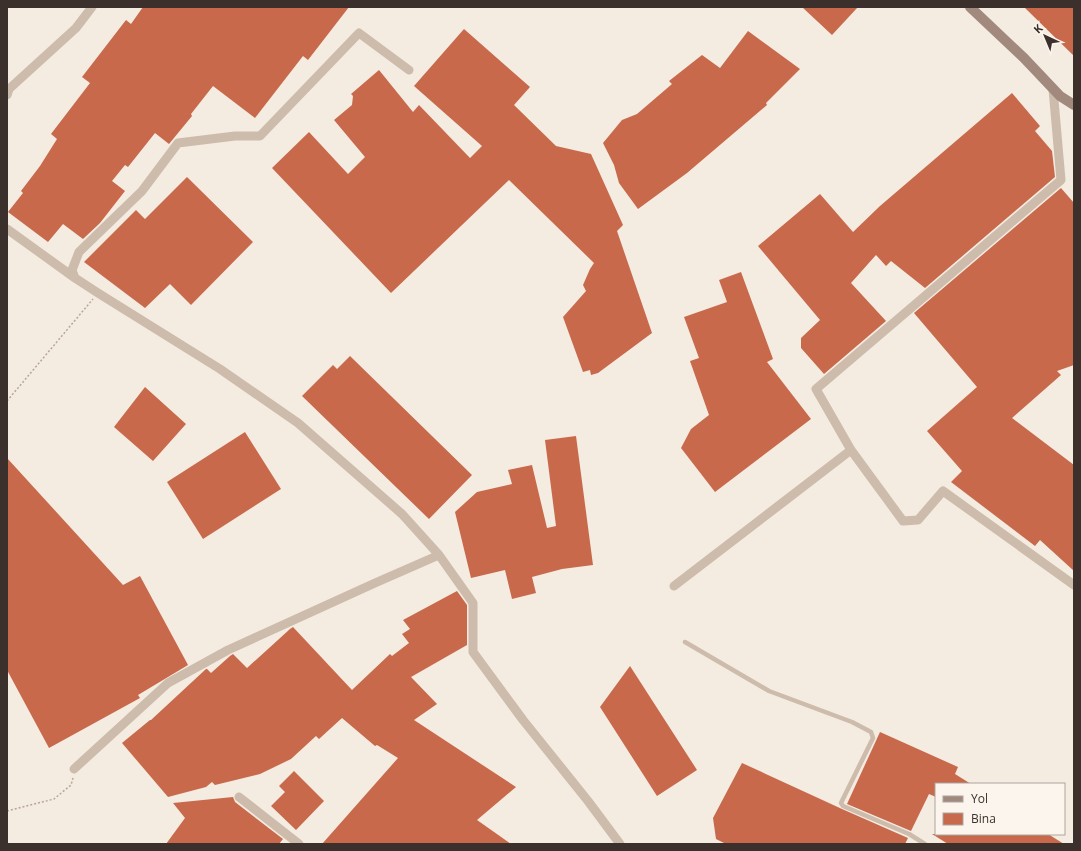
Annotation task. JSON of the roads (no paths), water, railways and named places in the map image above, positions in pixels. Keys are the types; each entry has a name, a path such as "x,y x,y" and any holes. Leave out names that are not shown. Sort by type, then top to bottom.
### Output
{"street":[{"path":"7,94 9,89 76,28 92,7"},
{"path":"970,7 1024,58 1060,96 1074,105"},
{"path":"75,278 72,270 79,252 142,191 178,143 235,136 260,136 359,33 409,70"},
{"path":"1053,89 1061,180 816,389 851,450 904,521 918,520 943,491 1074,585"},
{"path":"7,229 75,278 220,369 298,423 402,514 439,555 473,603 472,652 620,844"},
{"path":"674,586 851,450"},
{"path":"74,768 168,682 228,650 375,582 439,555"},
{"path":"239,798 299,844"}],"lane":[{"path":"685,642 769,691 852,722 871,732 873,738 841,803 843,806 909,834 925,844"}]}
